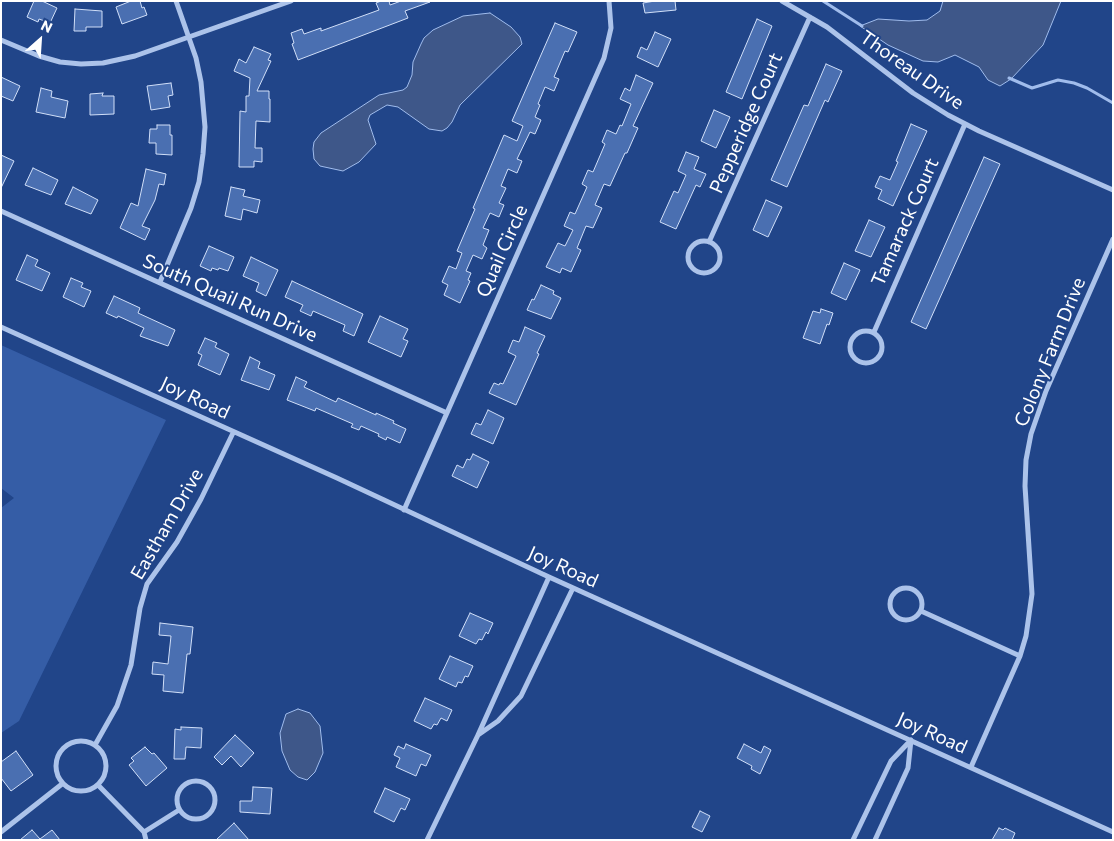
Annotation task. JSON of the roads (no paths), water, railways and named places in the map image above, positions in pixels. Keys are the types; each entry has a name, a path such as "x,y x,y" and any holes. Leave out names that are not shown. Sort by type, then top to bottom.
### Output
{"street":[{"path":"160,282 191,208 199,182 205,127 203,99 196,58 176,1"},
{"path":"1,40 39,56 60,62 103,63 124,60 291,1"},
{"name":"Quail Circle","path":"404,510 604,58 611,28 609,1"},
{"name":"Thoreau Drive","path":"782,1 795,4 914,93 948,115 1113,190"},
{"name":"Pepperidge Court","path":"709,242 810,17"},
{"name":"Tamarack Court","path":"874,332 965,124"},
{"name":"South Quail Run Drive","path":"1,211 446,413"},
{"name":"Colony Farm Drive","path":"971,767 1020,656 1026,636 1032,594 1025,486 1026,460 1031,434 1046,392 1113,239"},
{"path":"704,241 709,242 718,248 720,253 719,264 711,271 701,273 688,263 688,252 694,244 704,241"},
{"name":"Joy Road","path":"1,327 1113,832"},
{"path":"863,331 874,332 878,335 883,345 880,355 872,362 867,363 856,360 850,351 854,336 863,331"},
{"name":"Eastham Drive","path":"95,745 117,706 131,665 140,608 147,584 177,542 201,499 233,433"},
{"path":"427,840 478,735 549,577"},
{"path":"478,735 498,721 521,696 573,588"},
{"path":"913,589 922,601 921,611 914,618 908,620 898,618 891,611 890,599 896,590 913,589"},
{"path":"921,611 1020,656"},
{"path":"853,840 891,760 910,740"},
{"path":"874,840 908,768 910,740"},
{"path":"85,741 95,745 102,752 106,769 98,785 80,792 62,784 57,775 55,764 58,754 65,746 74,742 85,741"},
{"path":"192,780 200,781 212,789 215,796 215,804 212,811 206,816 192,819 185,816 179,810 177,796 180,788 185,783 192,780"},
{"path":"1,832 62,784"},
{"path":"98,785 144,832 146,840"},
{"path":"144,832 179,810"}],"waterway":[{"path":"823,1 862,26"},
{"path":"1009,78 1032,88 1058,80 1074,83 1113,103"}]}
